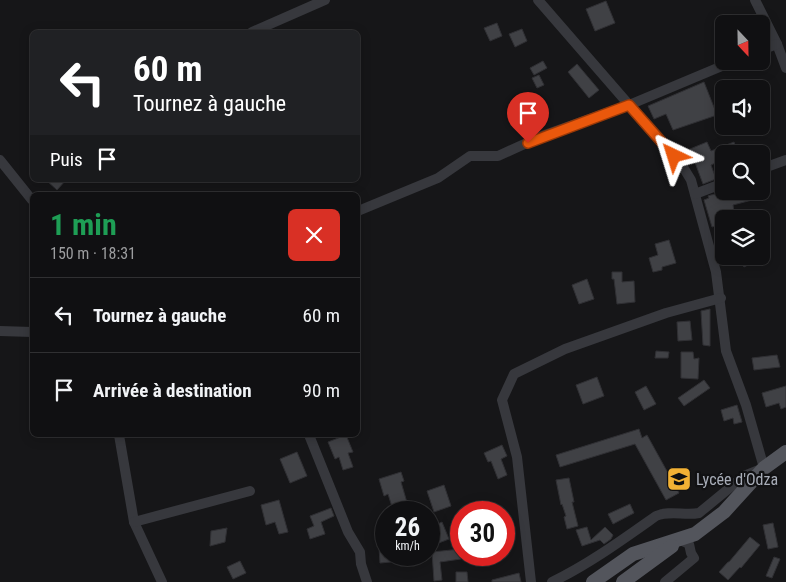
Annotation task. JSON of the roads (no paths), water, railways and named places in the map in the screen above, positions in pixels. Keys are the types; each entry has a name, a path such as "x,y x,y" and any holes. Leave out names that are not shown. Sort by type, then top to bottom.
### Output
{"main road":[{"path":"593,582 633,554 694,534 724,512 764,468 786,452"},
{"path":"623,582 680,540"}],"street":[{"path":"257,30 325,0"},
{"path":"538,0 683,167 691,180 716,272 721,298 726,351 746,405 764,468 744,476 700,513 667,513 656,516 599,556 552,582"},
{"path":"755,0 777,44 786,68"},
{"path":"770,47 777,44"},
{"path":"360,210 438,178 470,156 498,156 542,136 629,105 715,69"},
{"path":"0,160 30,198"},
{"path":"770,166 786,160"},
{"path":"696,194 715,187"},
{"path":"531,582 517,457 502,400 514,374 565,348 666,313 721,298"},
{"path":"0,331 30,332"},
{"path":"119,437 134,522 162,582"},
{"path":"310,437 348,532 360,552 361,564 367,582"},
{"path":"134,522 250,491"},
{"path":"665,582 694,558 690,553 689,544 680,540"}],"place":[{"name":"Lycée d'Odza","path":"679,479"}]}
